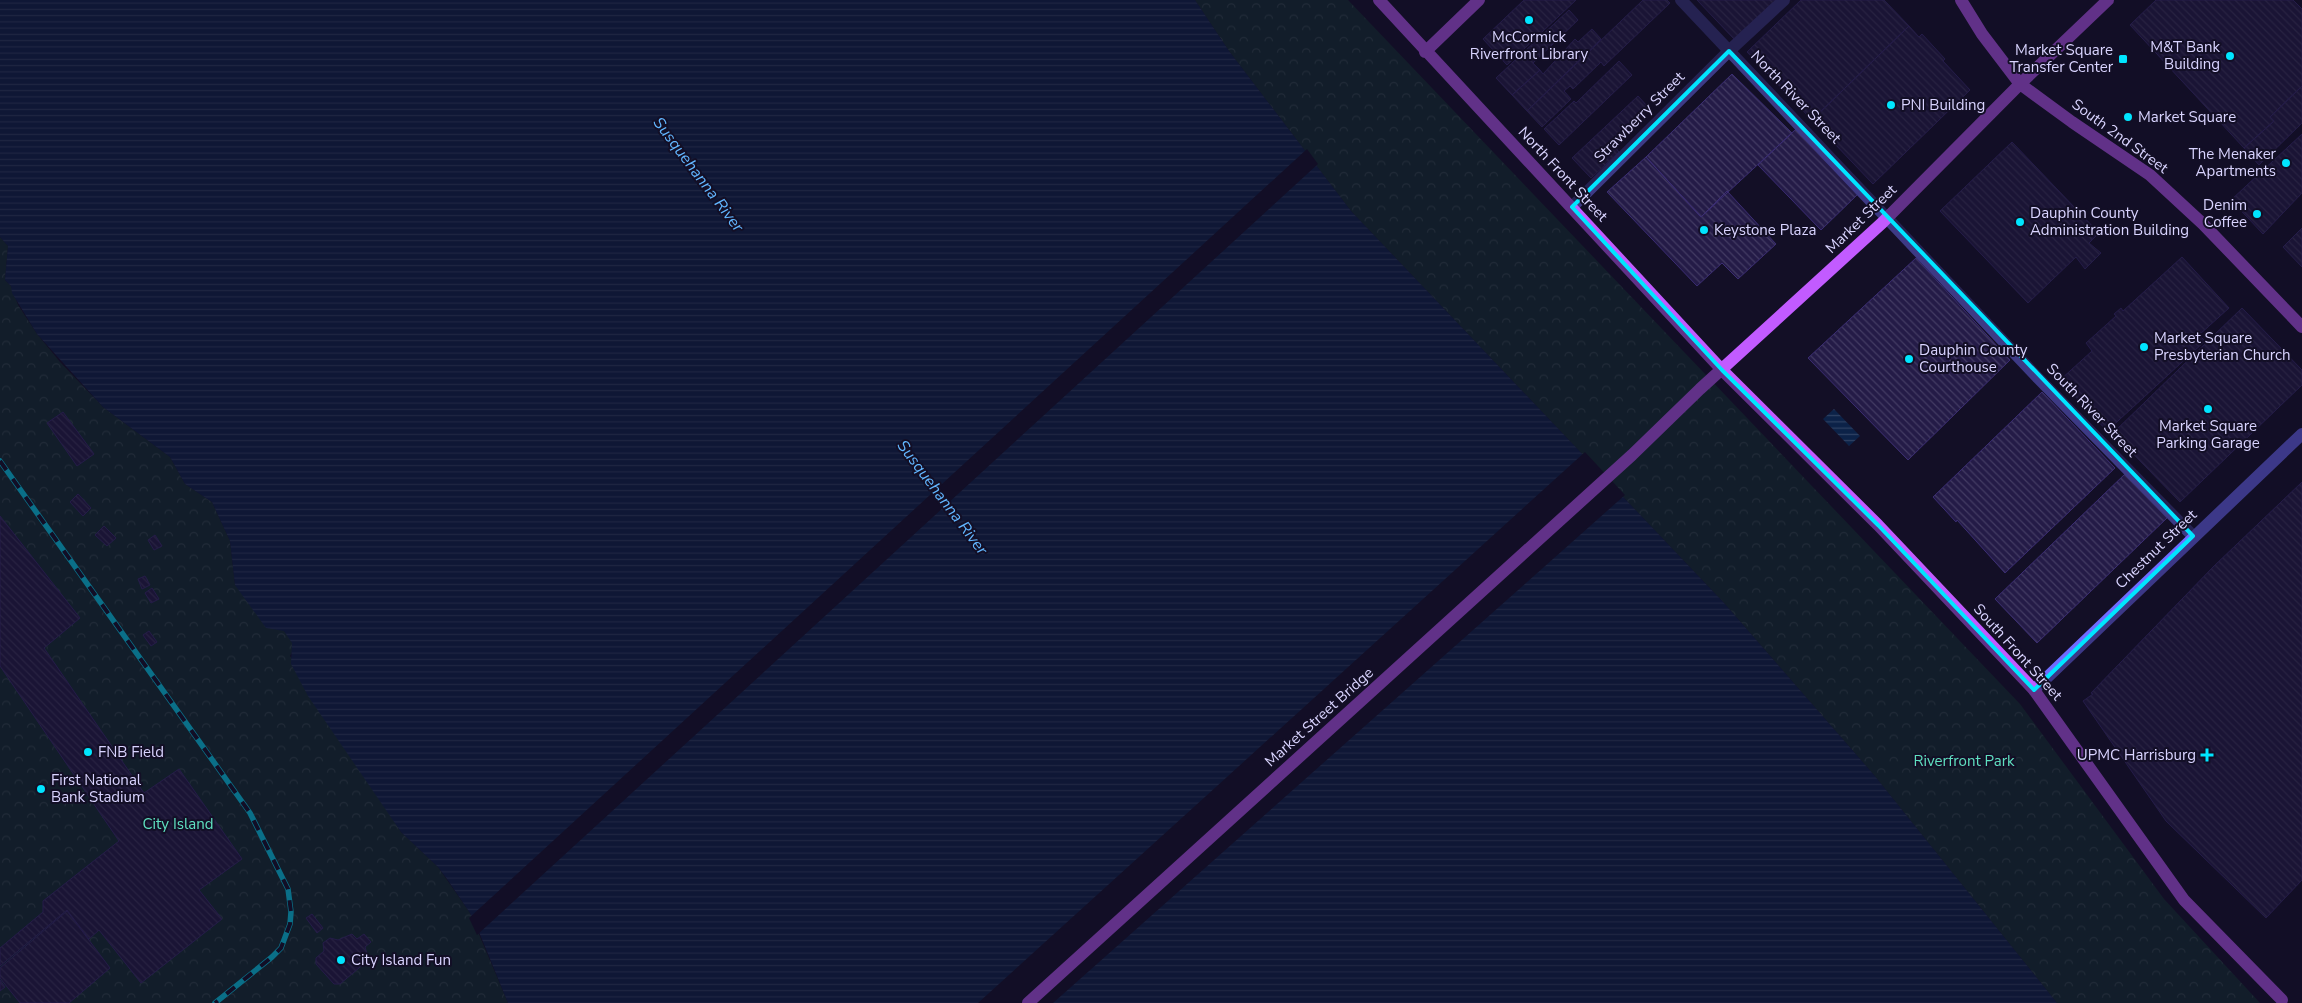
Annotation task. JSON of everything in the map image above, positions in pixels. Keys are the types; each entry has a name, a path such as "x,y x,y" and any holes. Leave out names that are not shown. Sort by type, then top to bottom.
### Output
{"main road":[{"name":"North Front Street","path":"1379,0 1425,52 1572,206 1722,370"},
{"path":"1425,52 1479,0"},
{"name":"South 2nd Street","path":"1961,0 1982,34 2020,84 2150,175 2203,224 2302,326"},
{"name":"Market Street","path":"1632,455 1700,389 1887,217 2020,84 2108,0"},
{"name":"South Front Street","path":"1722,370 1878,525 2034,690 2184,900 2282,1000"},
{"name":"Chestnut Street","path":"2034,690 2302,434"},
{"name":"Market Street Bridge","path":"1028,1003 1632,455"}],"street":[{"name":"North River Street","path":"1681,0 1887,217"},
{"name":"Strawberry Street","path":"1572,206 1784,0"},
{"name":"South River Street","path":"1887,217 2038,378 2194,536"}],"highlighted area":[{"path":"1729,51 2193,536 2034,690 1878,525 1722,370 1572,207"}],"green space":[{"name":"Riverfront Park","path":"1195,0 1348,0 2020,704 2164,899 2260,1003 2057,1003 1874,775 1724,603 1351,211 1229,51"},
{"name":"City Island","path":"0,237 8,246 5,280 11,286 18,305 37,334 60,362 103,407 170,457 185,484 212,502 230,541 235,585 258,605 290,639 293,647 290,656 401,832 438,867 470,913 508,1003 0,1003"}],"water":[{"name":"Susquehanna River","path":"0,0 1195,0 1229,51 1351,211 1724,603 1874,775 2057,1003 508,1003 470,913 438,867 401,832 308,696 291,664 292,643 284,631 266,628 235,585 230,541 212,502 185,484 170,457 103,407 37,334 12,293 11,286 5,280 8,246 0,237"},
{"path":"1834,409 1860,436 1849,446 1823,419"}],"pier":[{"path":"1307,149 1318,164 477,935 469,918"},
{"path":"1585,452 1625,495 1053,1003 978,1003"}],"building":[{"name":"McCormick Riverfront Library","path":"1524,0 1576,0 1507,65 1483,39"},
{"path":"1643,0 1667,0 1670,3 1604,66 1601,62 1573,89 1570,86 1564,91 1571,99 1542,127 1527,111"},
{"path":"1697,0 1776,0 1734,39"},
{"path":"1801,0 1884,0 1909,26 1812,120 1747,52"},
{"name":"M&T Bank Building","path":"2156,0 2293,0 2302,9 2302,86 2270,117 2274,121 2244,148 2130,25"},
{"path":"1569,10 1578,20 1533,63 1540,70 1512,95 1496,78"},
{"name":"PNI Building","path":"1909,26 1919,37 1922,34 1945,59 1943,61 1970,90 1873,184 1812,120"},
{"path":"1592,29 1601,39 1527,111 1512,95 1540,70 1543,74 1575,39 1578,42"},
{"path":"1619,61 1632,75 1559,145 1544,129 1574,101 1576,103"},
{"path":"1732,74 1792,133 1701,217 1646,157"},
{"path":"2302,86 2302,123 2259,165 2244,148 2274,121 2270,117"},
{"path":"1638,96 1648,107 1626,127 1630,131 1614,146 1619,152 1591,178 1572,158"},
{"path":"1796,129 1858,194 1821,230 1758,165"},
{"name":"The Menaker Apartments","path":"2302,134 2302,193 2263,234 2231,200"},
{"name":"Dauphin County Administration Building","path":"2012,142 2099,233 2089,243 2101,253 2085,269 2076,257 2028,303 1940,211"},
{"name":"Keystone Plaza","path":"1646,157 1701,217 1727,191 1776,244 1738,279 1722,263 1697,286 1607,192"},
{"path":"2302,228 2302,267 2283,247"},
{"name":"Market Square Presbyterian Church","path":"2182,257 2229,308 2199,335 2205,341 2107,431 2060,380 2092,351 2086,343 2116,316 2114,314 2121,308 2123,311"},
{"name":"Dauphin County Courthouse","path":"1916,258 2010,360 1908,460 1808,358"},
{"name":"Market Square Parking Garage","path":"2242,308 2302,370 2302,385 2180,502 2113,433"},
{"path":"2042,392 2115,468 2005,573 1957,520 1956,522 1933,497"},
{"path":"63,412 94,454 77,466 47,423"},
{"path":"2126,473 2168,517 2037,643 1995,599"},
{"name":"UPMC Harrisburg","path":"2302,482 2302,880 2266,918 2166,821 2083,701 2093,694 2091,693 2214,566"},
{"path":"78,494 91,508 83,516 70,502"},
{"name":"FNB Field","path":"0,516 80,618 44,648 144,793 179,769 242,859 199,890 222,919 141,983 99,930 89,939 67,910 0,966 0,948 43,912 43,901 119,841 0,666"},
{"path":"104,526 116,538 107,546 95,535"},
{"path":"155,535 162,546 154,550 148,540"},
{"path":"145,576 150,585 142,589 138,579"},
{"path":"152,588 159,599 151,603 145,593"},
{"path":"149,631 157,642 151,646 143,635"},
{"path":"67,911 110,968 69,1003 20,1003 0,978 0,968"},
{"path":"312,914 323,928 317,933 306,918"},
{"name":"City Island Fun","path":"352,934 357,939 364,934 371,942 365,947 368,957 366,962 340,984 334,984 316,964 316,958 324,951 323,943 330,938 338,940"},
{"path":"0,980 5,987 0,991"}],"railway":[{"path":"0,461 250,813 288,889 291,912 290,924 281,948 215,1003"}],"place":[{"name":"McCormick Riverfront Library","path":"1529,20"},
{"name":"M&T Bank Building","path":"2230,56"},
{"name":"Market Square Transfer Center","path":"2123,59"},
{"name":"PNI Building","path":"1891,105"},
{"name":"Market Square","path":"2128,117"},
{"name":"The Menaker Apartments","path":"2286,163"},
{"name":"Denim Coffee","path":"2257,214"},
{"name":"Dauphin County Administration Building","path":"2020,222"},
{"name":"Keystone Plaza","path":"1704,230"},
{"name":"Market Square Presbyterian Church","path":"2144,347"},
{"name":"Dauphin County Courthouse","path":"1909,359"},
{"name":"Market Square Parking Garage","path":"2208,409"},
{"name":"FNB Field","path":"88,752"},
{"name":"UPMC Harrisburg","path":"2207,755"},
{"name":"First National Bank Stadium","path":"41,789"},
{"name":"City Island Fun","path":"341,960"}]}
